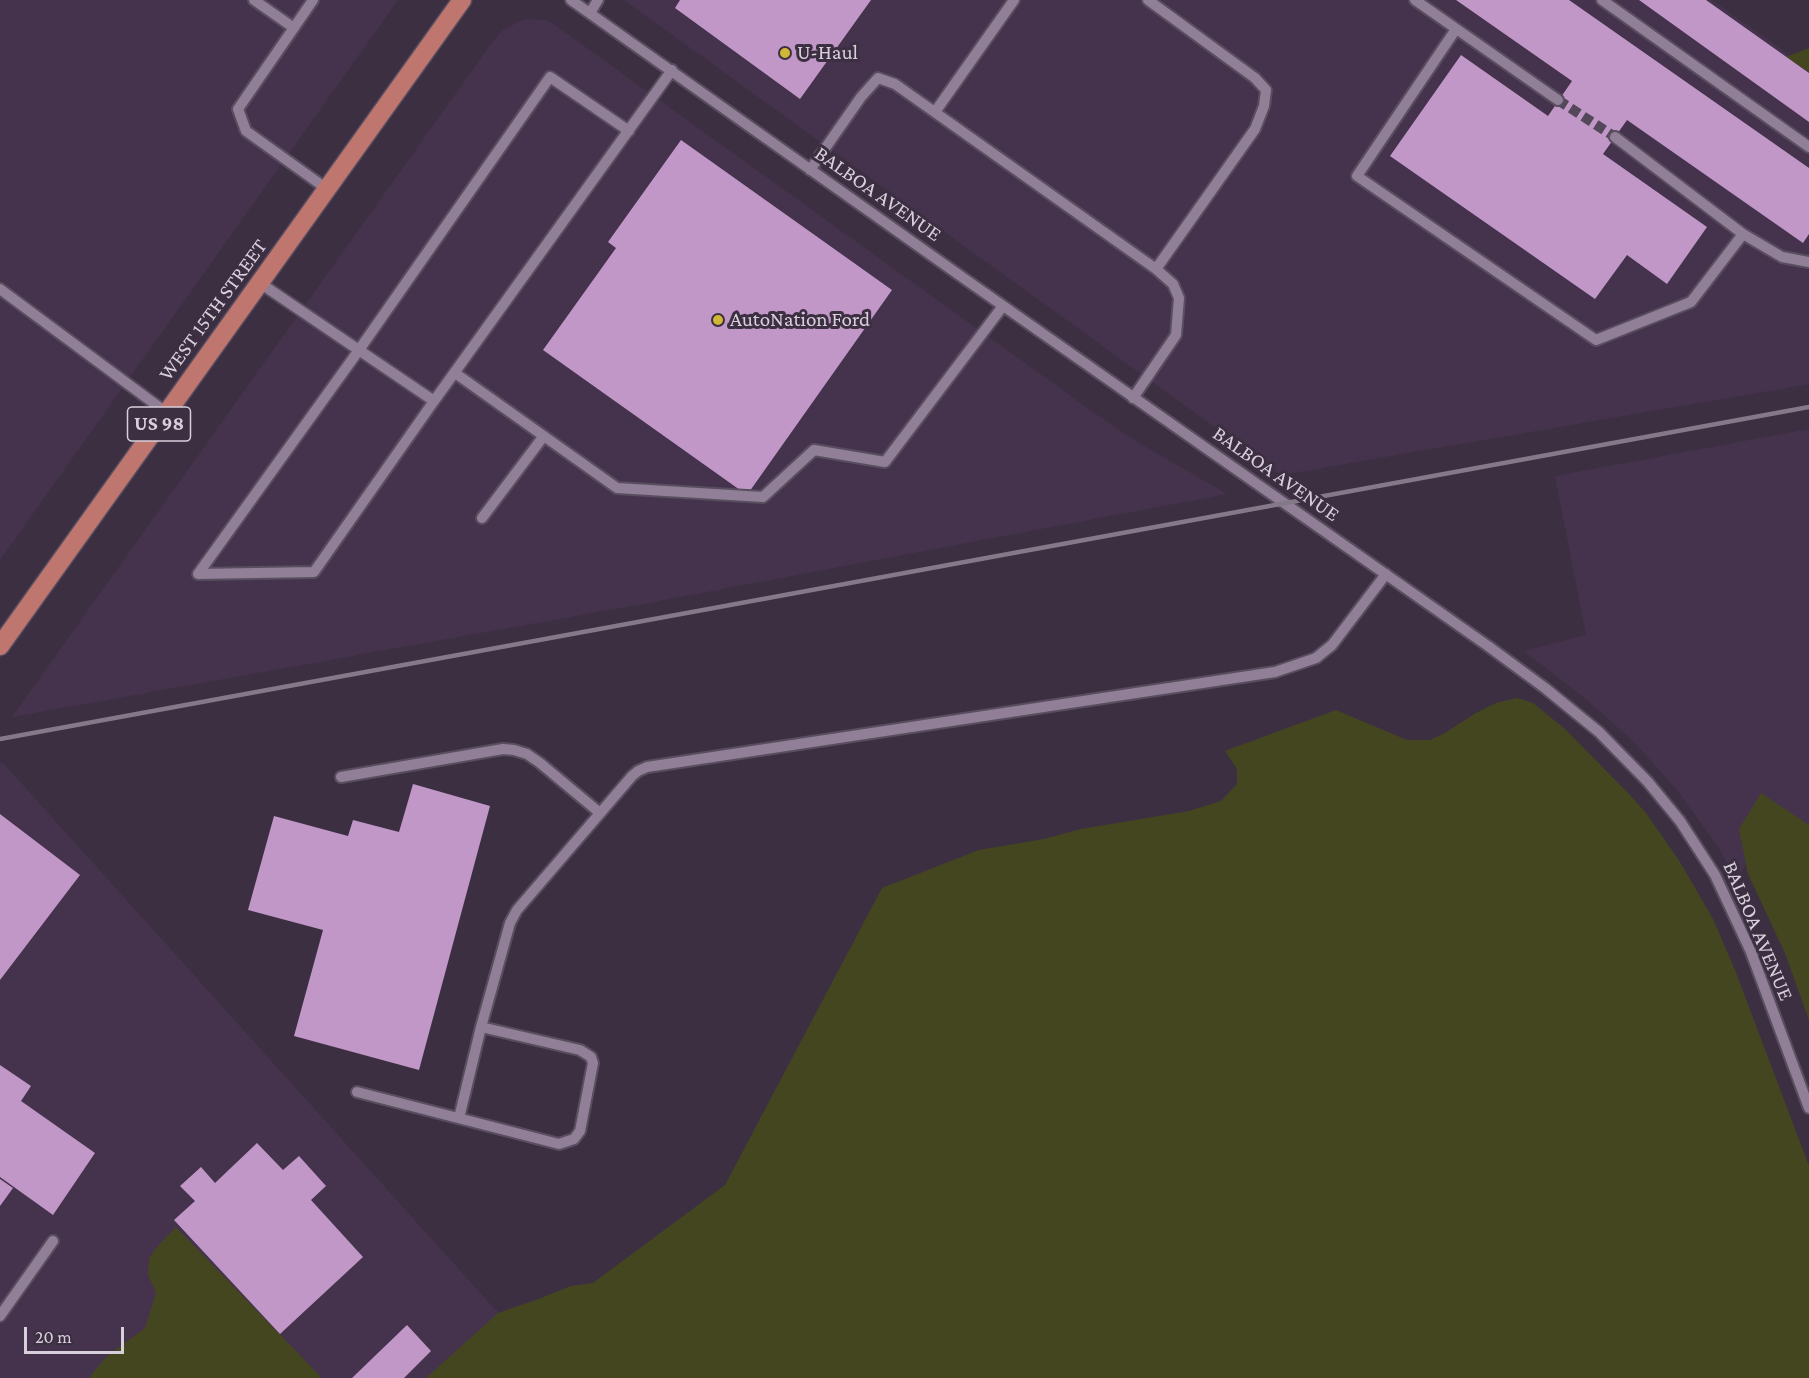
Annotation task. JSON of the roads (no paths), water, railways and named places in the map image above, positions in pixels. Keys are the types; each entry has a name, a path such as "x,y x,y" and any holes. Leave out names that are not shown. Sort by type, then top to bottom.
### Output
{"highway":[{"name":"WEST 15TH STREET","path":"0,646 462,0"}],"street":[{"path":"254,0 294,28"},
{"path":"313,0 238,109 246,131 327,189"},
{"name":"BALBOA AVENUE","path":"571,0 1386,574 1576,712 1621,753 1648,782 1680,821 1710,867 1736,918 1761,977 1809,1108"},
{"path":"590,12 598,0"},
{"path":"935,112 1014,0"},
{"path":"1148,0 1255,78 1266,90 1264,105 1255,129 1156,269"},
{"path":"1415,0 1558,100"},
{"path":"1602,0 1809,147"},
{"path":"1456,29 1357,176 1596,340 1691,302 1743,234"},
{"path":"629,131 550,77 359,350 198,573 314,572 434,401 629,131 672,70"},
{"path":"810,170 861,97 878,78 895,84 935,112 1156,269 1173,284 1179,298 1176,335 1133,398"},
{"path":"1615,137 1743,234 1782,256 1809,262"},
{"path":"260,283 434,401"},
{"path":"0,289 167,413"},
{"path":"454,373 617,488 763,497 814,450 885,462 1003,306"},
{"path":"482,518 543,437"},
{"path":"459,1118 510,923 517,910 632,776 647,767 1275,672 1316,658 1332,645 1386,574"},
{"path":"342,777 503,749 513,750 527,754 540,763 600,813"},
{"path":"357,1092 559,1144 574,1140 580,1131 593,1063 591,1057 580,1050 481,1027"},
{"path":"0,1316 53,1241"}],"tunnel":[{"path":"1558,100 1615,137"}],"railway":[{"path":"0,739 1809,407"}],"place":[{"name":"U-Haul","path":"785,53"},
{"name":"AutoNation Ford","path":"718,320"}]}
